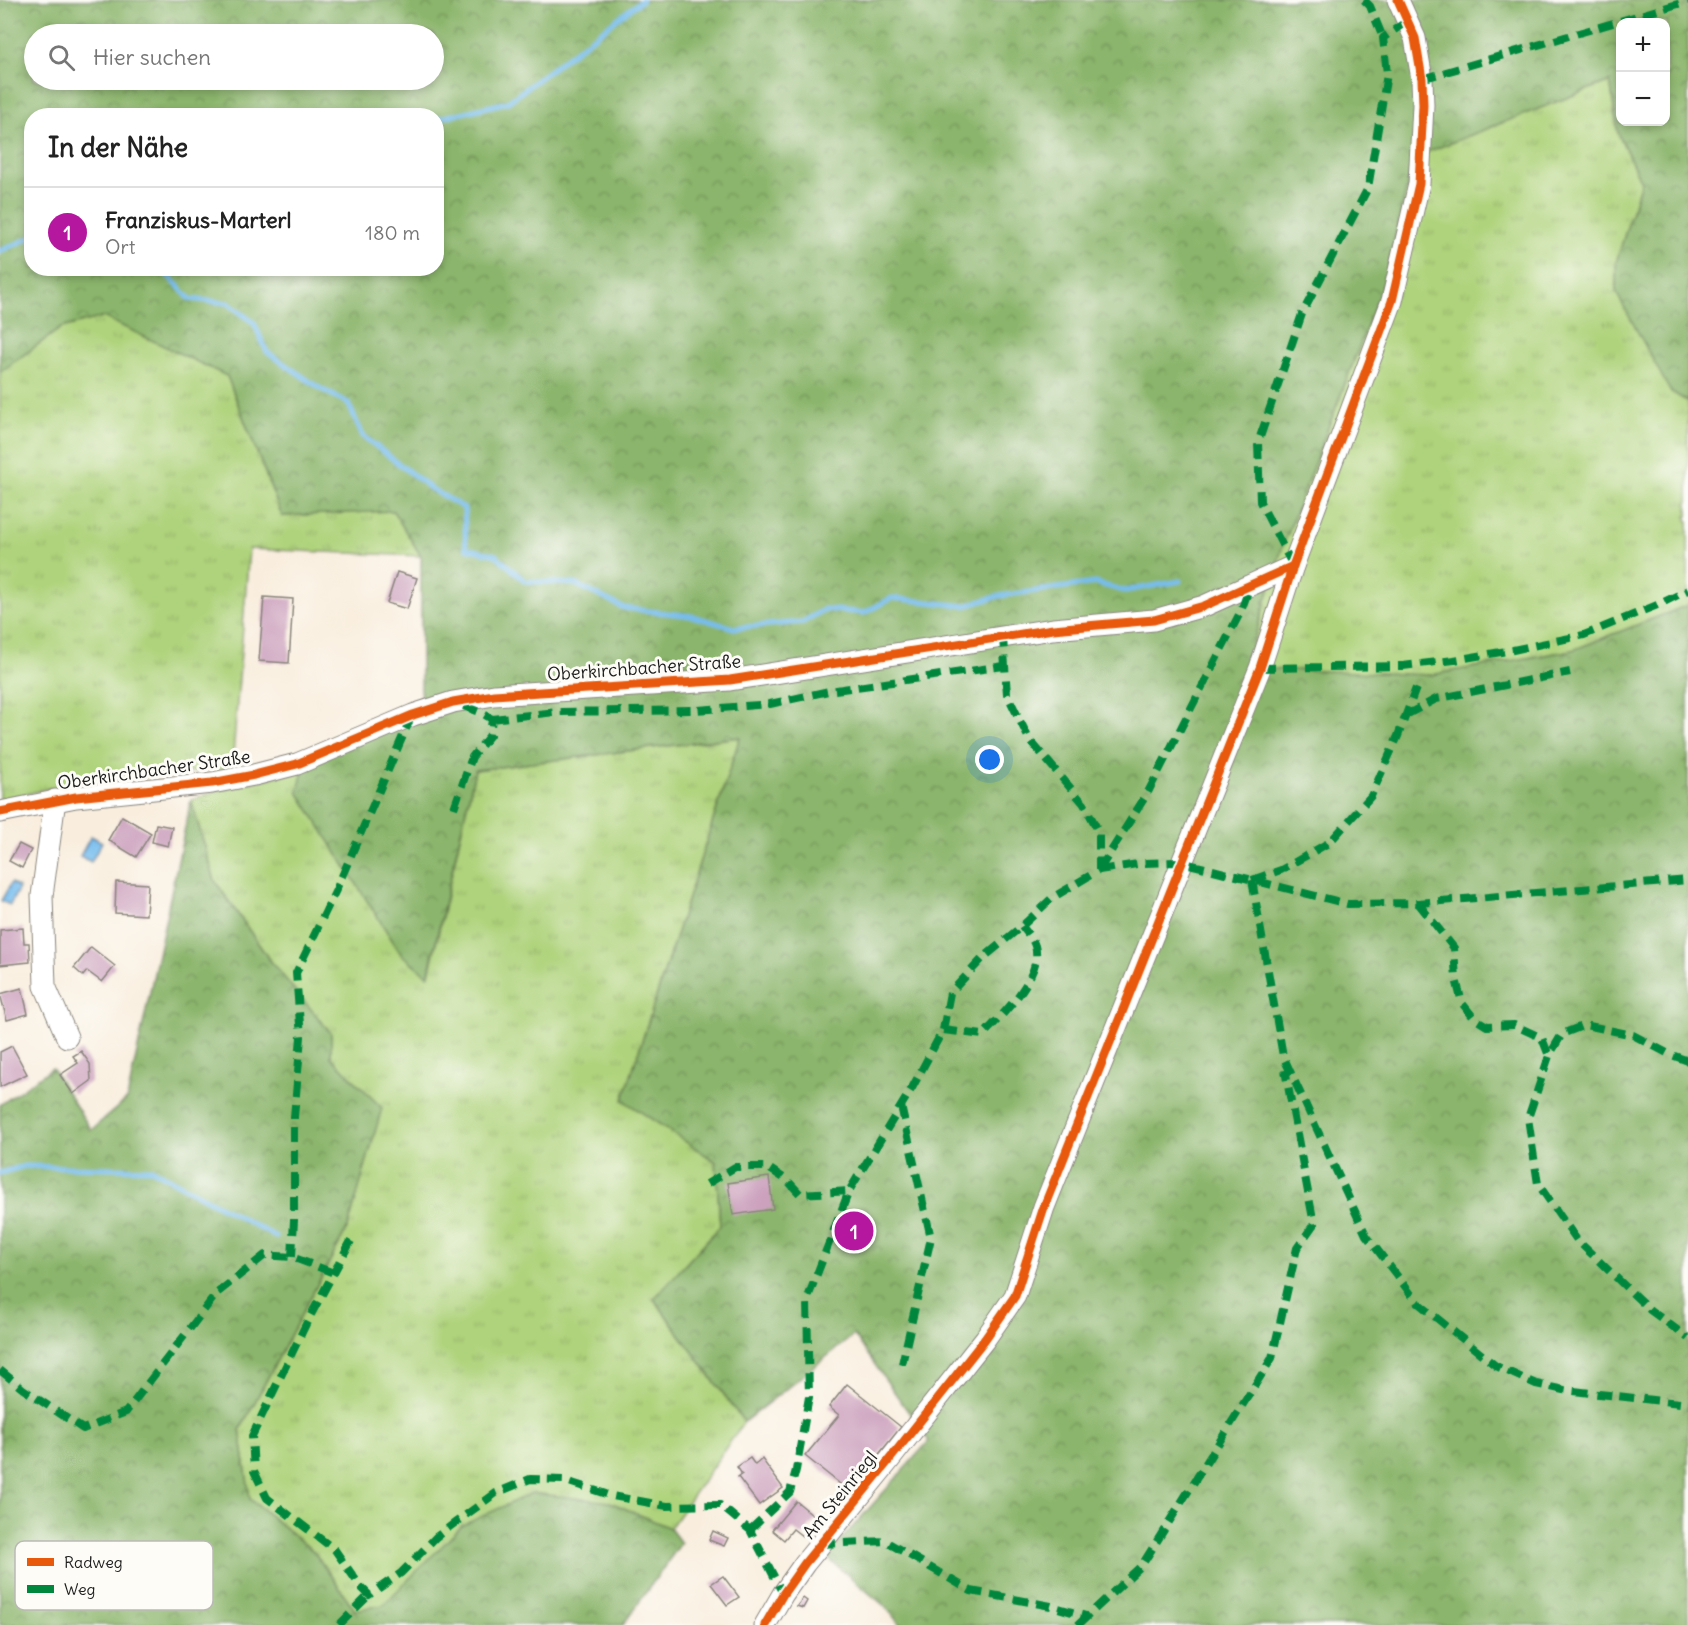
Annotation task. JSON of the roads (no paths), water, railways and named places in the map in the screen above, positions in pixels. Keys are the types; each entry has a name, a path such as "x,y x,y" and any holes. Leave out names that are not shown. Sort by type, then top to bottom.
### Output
{"street":[{"name":"Am Steinriegl","path":"765,1625 805,1563 985,1339 1015,1296 1044,1208 1260,668 1293,566 1392,301 1419,184 1422,79 1415,38 1398,0"},
{"name":"Oberkirchbacher Straße","path":"0,812 55,800 212,783 254,775 297,764 412,715 453,702 494,695 730,680 1053,629 1154,620 1204,606 1293,566"},
{"path":"55,800 42,896 45,986 67,1037"}],"water":[{"path":"91,836 102,842 91,862 80,856"},
{"path":"11,883 19,888 10,905 1,901"}],"waterway":[{"path":"444,117 508,102 642,0"},
{"path":"0,251 24,240"},
{"path":"168,276 190,299 228,303 254,323 267,352 321,389 348,403 363,436 430,488 464,508 466,548 496,555 525,581 575,584 624,608 692,616 734,628 803,622 825,609 864,613 892,598 965,606 999,596 1095,583 1125,591 1180,581"},
{"path":"0,1173 25,1166 152,1169 276,1237"}],"place":[{"name":"Franziskus-Marterl","path":"854,1231"}]}
